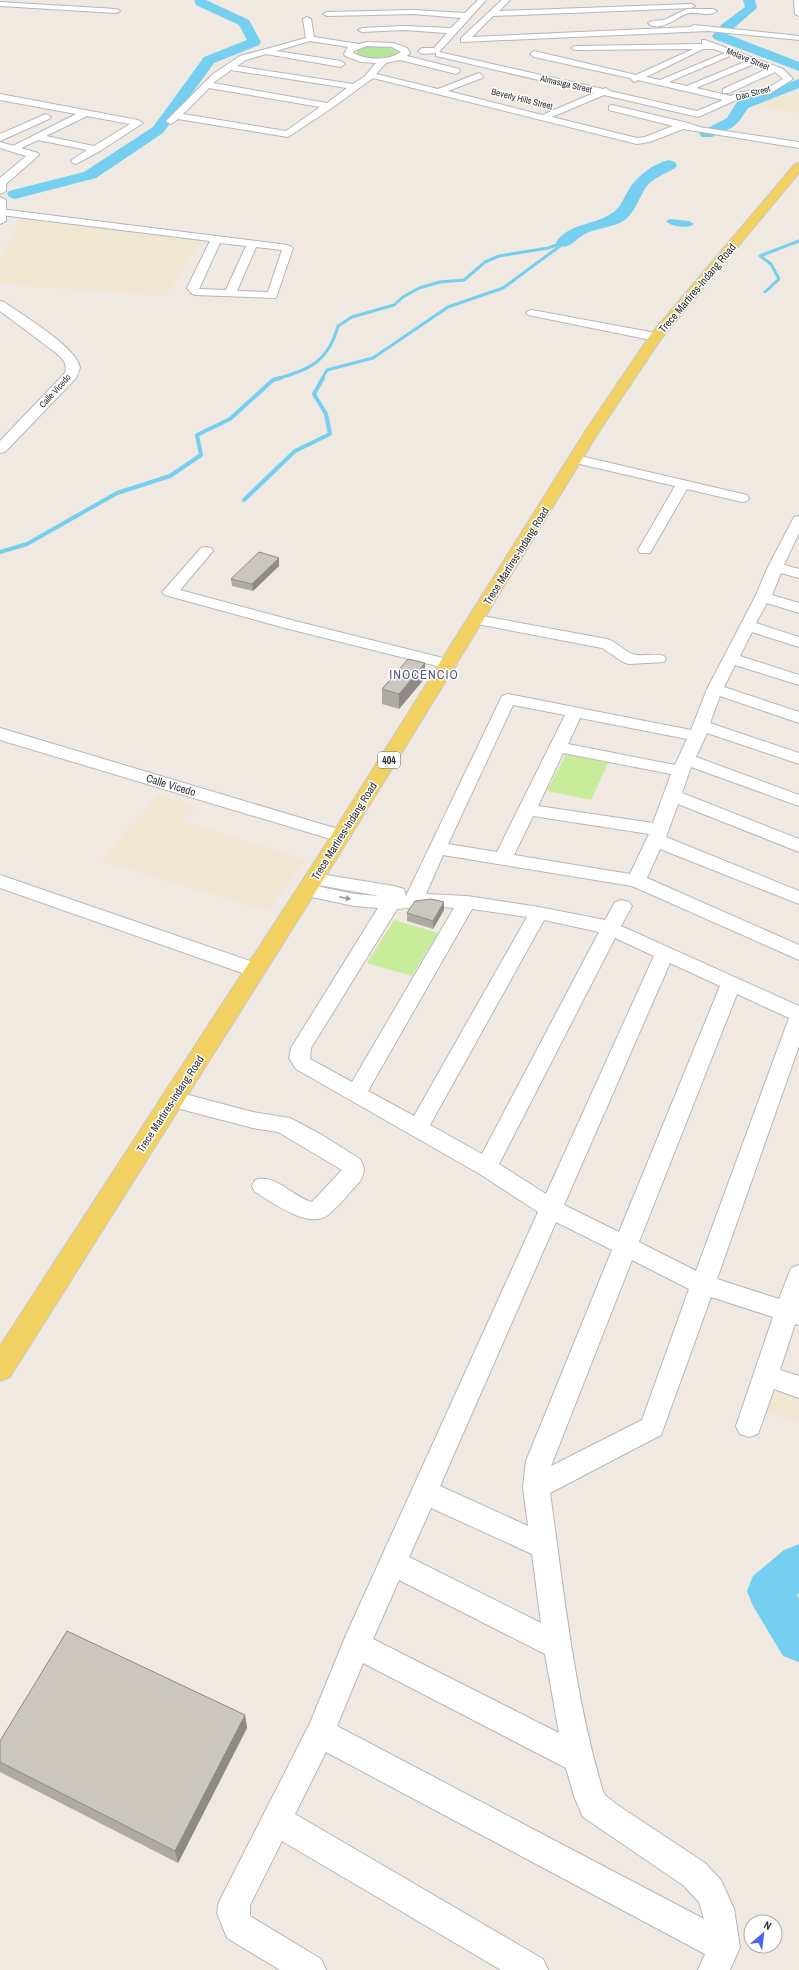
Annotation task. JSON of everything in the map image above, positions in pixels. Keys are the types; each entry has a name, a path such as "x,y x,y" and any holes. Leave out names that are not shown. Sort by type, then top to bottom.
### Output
{"main road":[{"name":"Trece Martires-Indang Road","path":"0,1370 342,836 576,459 656,337 799,166"}],"street":[{"path":"468,0 481,0"},
{"path":"407,48 436,50 481,0"},
{"path":"648,0 502,3 464,40 707,29"},
{"path":"798,0 799,14"},
{"path":"622,1 644,19"},
{"path":"0,4 116,11"},
{"path":"388,13 386,5 415,4 474,8"},
{"path":"491,14 652,8 715,8"},
{"path":"652,8 661,12 670,20"},
{"path":"661,12 715,8"},
{"path":"685,26 715,8"},
{"path":"670,20 687,11"},
{"path":"327,14 414,12 467,16"},
{"path":"357,14 460,23"},
{"path":"357,14 362,30 363,45"},
{"path":"307,19 310,39"},
{"path":"482,22 644,19 670,20 685,26 739,33 783,35 799,38"},
{"path":"362,30 403,28 453,31"},
{"path":"424,29 407,48 382,63 369,77 292,132 282,134 174,118 192,106 201,96 207,85 216,76 243,58 310,39 332,38 363,45 393,45 407,48 485,75"},
{"path":"474,30 490,29"},
{"path":"568,48 667,47 710,44"},
{"path":"534,122 602,92 615,83 636,77 710,44"},
{"name":"Molave Street","path":"710,44 780,71 789,79"},
{"path":"290,45 319,50"},
{"path":"327,72 341,64 348,55 350,49 363,45"},
{"path":"583,65 630,47"},
{"path":"640,57 667,47"},
{"path":"560,60 589,48"},
{"path":"551,49 529,53 732,99"},
{"name":"Almasiga Street","path":"464,50 446,51 439,54 694,113"},
{"path":"266,52 341,64"},
{"path":"660,83 733,52"},
{"path":"348,55 382,63 395,68"},
{"path":"243,58 266,62"},
{"path":"687,89 754,61"},
{"path":"439,92 515,62"},
{"path":"606,70 620,65"},
{"path":"228,67 355,87"},
{"path":"717,96 774,69"},
{"path":"216,76 232,79"},
{"path":"354,76 369,77 439,92 637,141 647,140 684,126"},
{"name":"Dao Street","path":"694,113 703,113 732,99 747,94 766,92 789,79"},
{"path":"444,80 474,88"},
{"path":"207,85 329,106"},
{"path":"326,94 342,96"},
{"path":"568,97 684,126 799,145"},
{"path":"1,98 138,123 79,160 68,155"},
{"path":"701,104 716,107"},
{"name":"Beverly Hills Street","path":"548,106 578,113"},
{"path":"26,113 84,124"},
{"path":"14,148 86,113"},
{"path":"301,113 316,115"},
{"path":"0,138 46,117"},
{"path":"288,122 303,124"},
{"path":"53,129 67,132"},
{"path":"108,129 123,132"},
{"path":"648,129 663,133"},
{"path":"37,137 97,148"},
{"path":"95,137 110,140"},
{"path":"0,145 34,155"},
{"path":"0,191 1,183 34,155 45,150"},
{"path":"0,200 1,216 217,238 288,248 272,296 196,292 193,288 217,238"},
{"path":"230,293 253,243"},
{"name":"Calle Vicedo","path":"0,305 50,341 72,362 73,369 71,375 0,449"},
{"path":"532,313 656,337"},
{"path":"576,459 742,498"},
{"path":"645,550 683,484"},
{"path":"636,881 658,835 715,690 747,625 763,597 775,567 793,542 799,520"},
{"path":"206,551 170,592 290,625 449,664"},
{"path":"775,567 799,574"},
{"path":"763,597 799,608"},
{"path":"476,620 607,644 629,659 658,659"},
{"path":"747,625 799,642"},
{"path":"731,658 799,680"},
{"path":"715,690 799,718"},
{"path":"793,1313 703,1285 550,1208 486,1167 303,1064 299,1058 301,1048 410,899 437,848 508,699 575,712 699,730 799,758"},
{"path":"503,859 575,712"},
{"name":"Calle Vicedo","path":"2,738 342,836"},
{"path":"558,747 684,766 799,801"},
{"path":"673,796 799,846"},
{"path":"527,810 658,835 799,898"},
{"path":"437,848 636,881 799,953"},
{"path":"0,881 255,970"},
{"path":"310,884 354,900 410,899 467,902 539,913 610,928 799,1014"},
{"path":"356,1093 467,902"},
{"path":"486,1167 622,906"},
{"path":"418,1128 539,913"},
{"path":"310,1970 238,1927 233,1913 235,1902 320,1733 356,1645 665,952"},
{"path":"719,1959 718,1909 710,1891 694,1874 605,1815 594,1806 589,1796 578,1758 558,1646 536,1487 539,1461 624,1245 731,983"},
{"path":"536,1487 652,1427 799,1017"},
{"path":"173,1099 253,1120 282,1124 314,1141 352,1166 353,1170 352,1175 314,1211 309,1211 263,1186"},
{"path":"749,1426 765,1375 793,1313 799,1275"},
{"path":"765,1375 799,1387"},
{"path":"424,1492 544,1546"},
{"path":"393,1563 558,1646"},
{"path":"356,1645 578,1758"},
{"path":"320,1733 719,1959"},
{"path":"276,1820 532,1970"}],"shaded area":[{"path":"799,94 799,113 756,107 764,99"},
{"path":"22,217 202,239 165,296 0,284 0,258"},
{"path":"158,794 196,806 183,821 305,860 268,911 101,861"},
{"path":"768,1378 799,1390 799,1423 758,1409"}],"green space":[{"path":"368,46 387,47 399,51 399,53 390,57 371,59 360,56 356,53 360,49"},
{"path":"566,754 608,763 591,800 547,791"},
{"path":"394,920 438,933 412,976 367,963"}],"water":[{"path":"670,219 689,221 694,224 684,227 675,226 666,221"}],"building":[{"path":"259,552 279,558 252,584 231,579"},
{"path":"408,659 425,663 399,694 382,689"},
{"path":"431,899 444,902 433,921 407,913 415,901"},
{"path":"67,1631 245,1715 175,1851 0,1762 0,1741"}],"waterway":[{"path":"15,194 90,175 158,130 209,60 254,42 244,23 200,2 200,0"},
{"path":"749,0 751,8 726,28 719,36 799,67"},
{"path":"707,134 732,121 742,105 799,83"},
{"path":"565,242 582,229 604,224 622,214 626,210 642,182 669,165"},
{"path":"765,292 779,279 771,264 760,256 799,241"},
{"path":"277,379 299,372 316,362 329,348 338,326 352,317 394,305 403,297 419,288 440,282 464,280 485,262 499,256 548,248 565,242"},
{"path":"322,379 327,370 373,358 448,307 503,288 560,246"},
{"path":"0,552 27,544 117,493 170,476 201,455 197,435 230,419 273,380 280,378"},
{"path":"244,500 295,451 330,434 326,414 314,394 323,378"},
{"path":"799,1565 769,1591 799,1640"}],"district":[{"name":"INOCENCIO","path":"424,674"}]}
